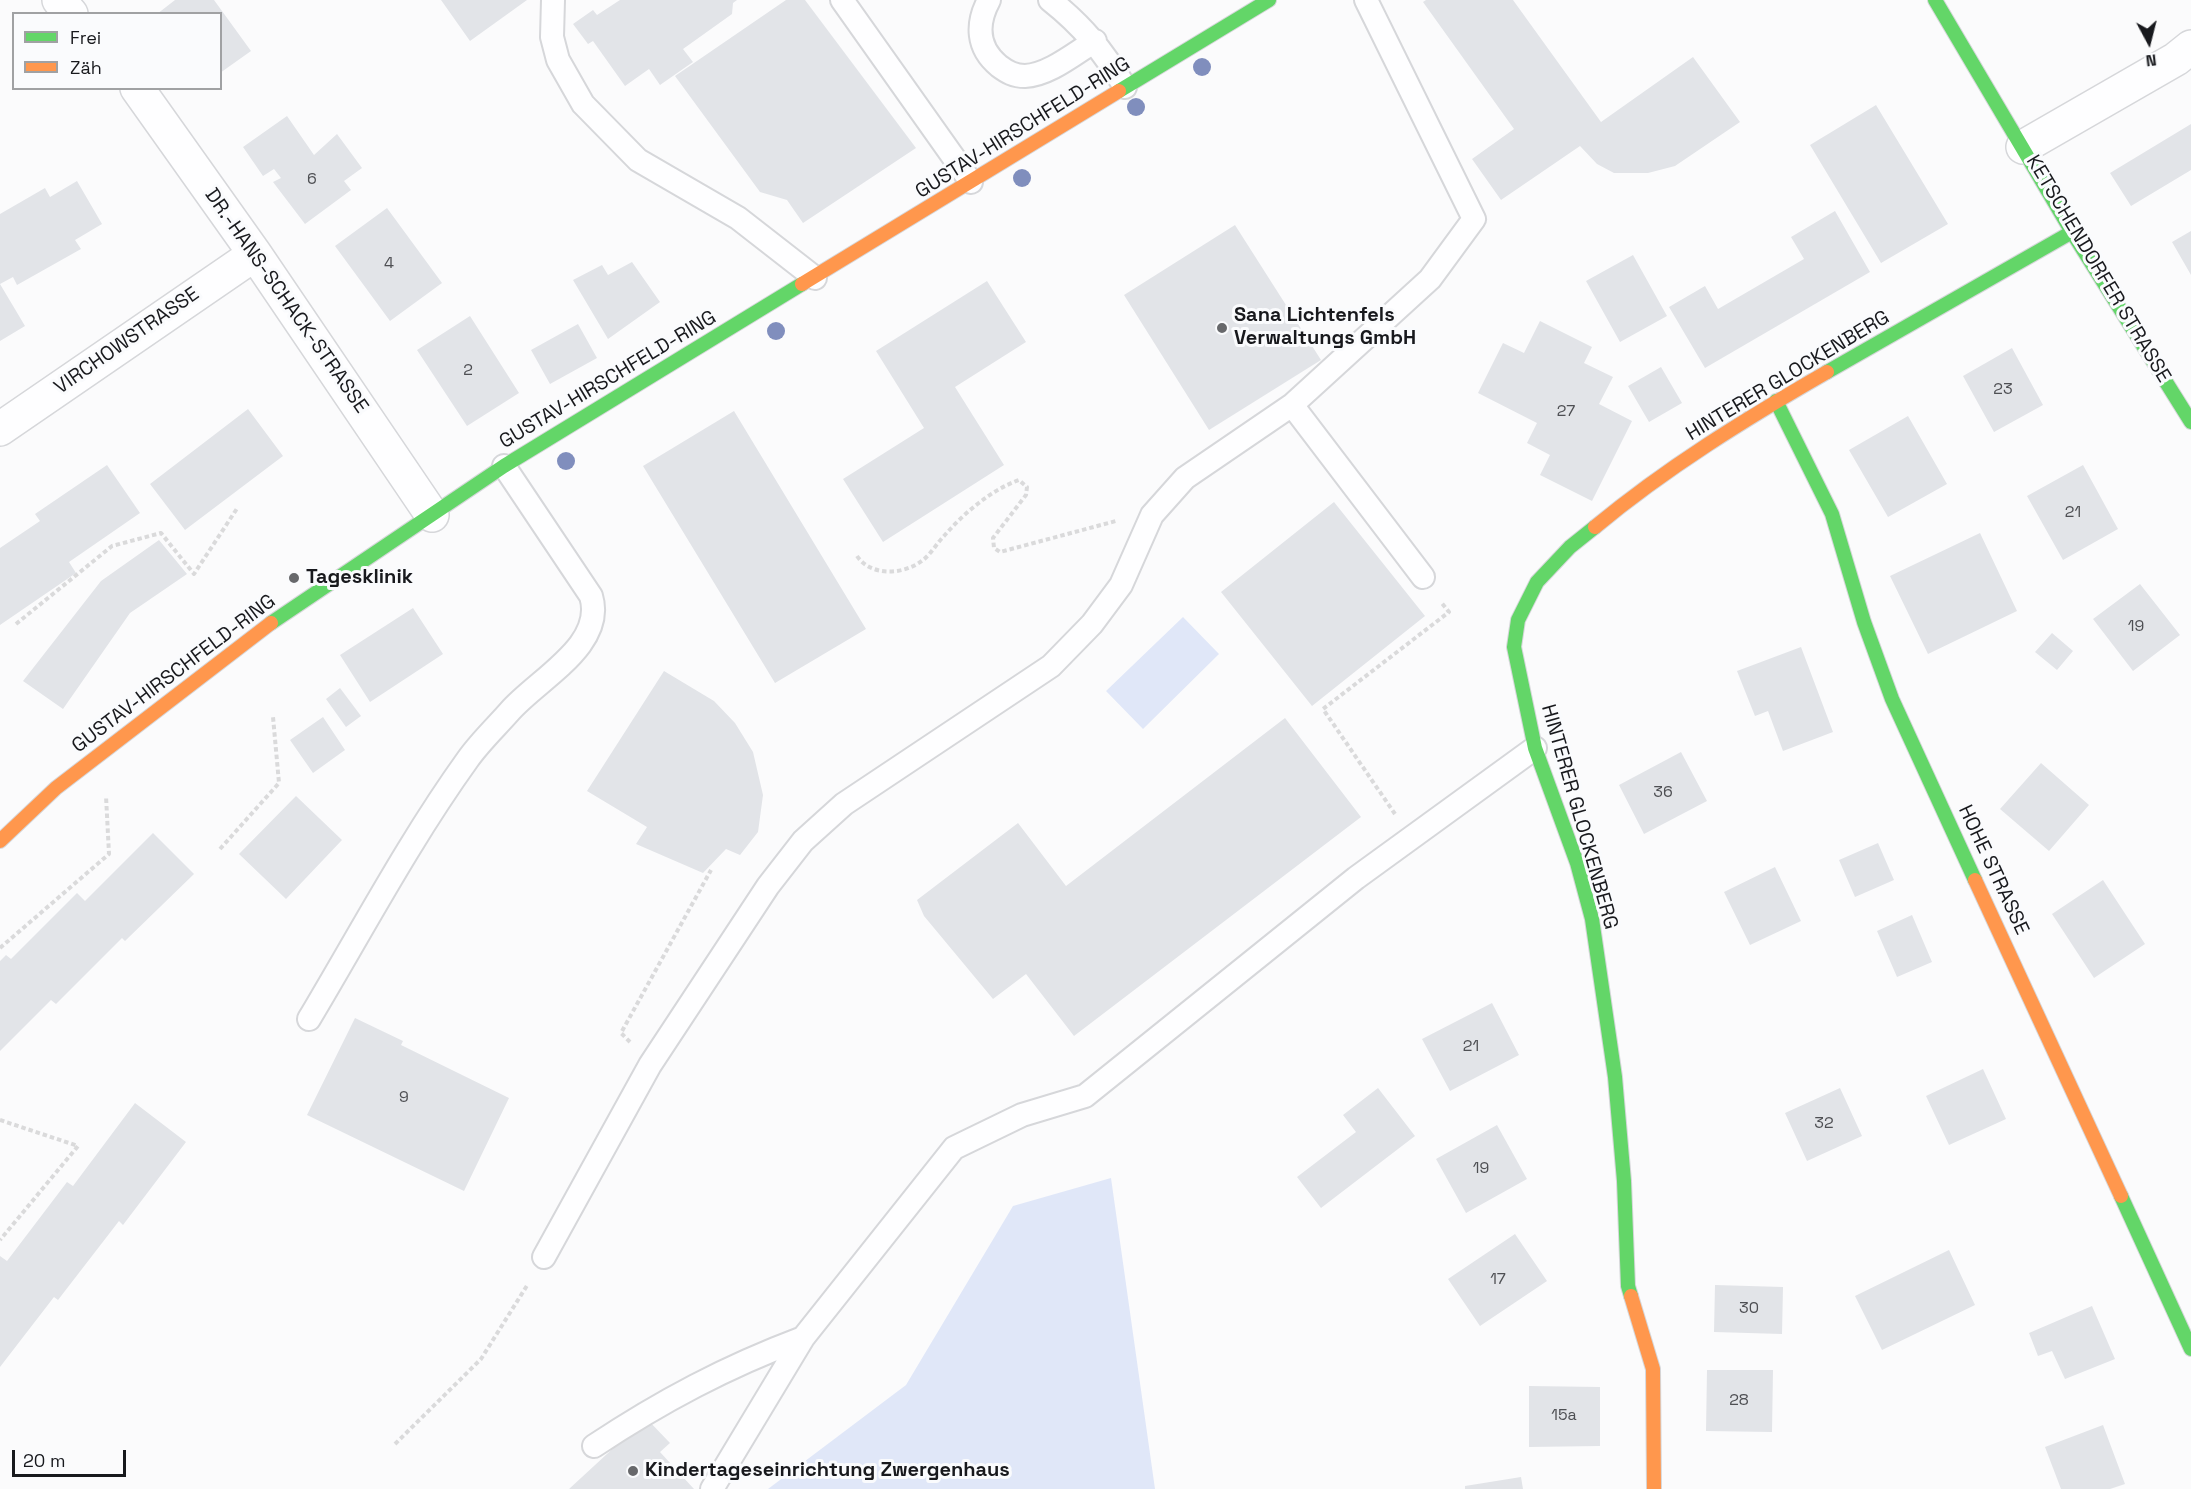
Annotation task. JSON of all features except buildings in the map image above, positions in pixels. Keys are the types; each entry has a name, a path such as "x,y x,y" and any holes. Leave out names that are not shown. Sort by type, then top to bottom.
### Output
{"street":[{"path":"59,0 69,12"},
{"name":"GUSTAV-HIRSCHFELD-RING","path":"0,841 56,788 269,625 504,466 1269,0"},
{"name":"KETSCHENDORFER STRASSE","path":"1935,0 2072,232 2191,422"},
{"name":"KETSCHENDORFER STRASSE","path":"2023,147 2176,59 2191,47"},
{"name":"DR.-HANS-SCHACK-STRASSE","path":"138,90 255,254 432,515"},
{"name":"HINTERER GLOCKENBERG","path":"1654,1489 1653,1369 1628,1286 1624,1181 1615,1077 1593,931 1576,863 1535,748 1514,647 1518,620 1537,582 1570,547 1632,496 1776,401 2072,232"},
{"name":"VIRCHOWSTRASSE","path":"0,429 255,254"},
{"name":"HOHE STRASSE","path":"1776,401 1813,471 1832,514 1864,622 1892,699 2191,1349"}],"lane":[{"path":"553,0 552,37 558,60 583,104 638,160 738,218 815,278"},
{"path":"842,0 971,182"},
{"path":"989,0 983,11 981,40 986,56 1009,73 1025,76 1046,71 1095,41"},
{"path":"1050,0 1077,21 1095,41 1125,87"},
{"path":"544,1257 650,1065 768,886 803,841 844,804 1050,666 1092,624 1121,585 1152,515 1185,478 1292,405 1430,279 1474,219 1366,0"},
{"path":"1292,405 1423,577"},
{"path":"309,1019 434,809 469,757 523,696 577,650 592,625 595,610 591,596 504,466"},
{"path":"712,1489 802,1338 954,1148 1022,1115 1085,1096 1410,837 1535,748"},
{"path":"594,1446 659,1404 758,1355 802,1338"}],"path":[{"path":"857,556 863,565 876,571 904,570 923,560 946,533 978,504 1019,480 1027,487 1026,495 993,538 994,548 1000,552 1152,515"},
{"path":"16,624 112,546 161,533 194,574 238,507"},
{"path":"1410,837 1323,709 1449,612 1423,577"},
{"path":"220,849 279,783 273,717"},
{"path":"0,948 109,854 104,750"},
{"path":"650,1065 621,1034 711,870"},
{"path":"0,1120 78,1146 0,1240"},
{"path":"395,1444 481,1359 544,1257"}],"shaded area":[{"path":"1183,617 1219,654 1143,729 1106,691"},
{"path":"1111,1178 1155,1489 768,1489 906,1385 1013,1206"}],"traffic: fast":[{"path":"1119,91 1269,0"},
{"path":"1935,0 2072,232 2191,422"},
{"path":"1827,372 2072,232"},
{"path":"271,623 504,466 802,284"},
{"path":"1776,401 1832,514 1864,622 1892,699 1975,880"},
{"path":"1595,527 1570,547 1537,582 1518,620 1514,647 1535,748 1577,863 1592,919 1615,1077 1624,1181 1628,1286 1631,1296"},
{"path":"2121,1196 2191,1349"}],"traffic: slow":[{"path":"802,284 1119,91"},
{"path":"1595,527 1650,484 1708,445 1827,372"},
{"path":"0,841 56,788 271,623"},
{"path":"1975,880 2121,1196"},
{"path":"1631,1296 1653,1369 1654,1489"}],"place":[{"name":"Sana Lichtenfels Verwaltungs GmbH","path":"1222,328"},
{"name":"Tagesklinik","path":"294,578"},
{"name":"Kindertageseinrichtung Zwergenhaus","path":"633,1471"}]}
